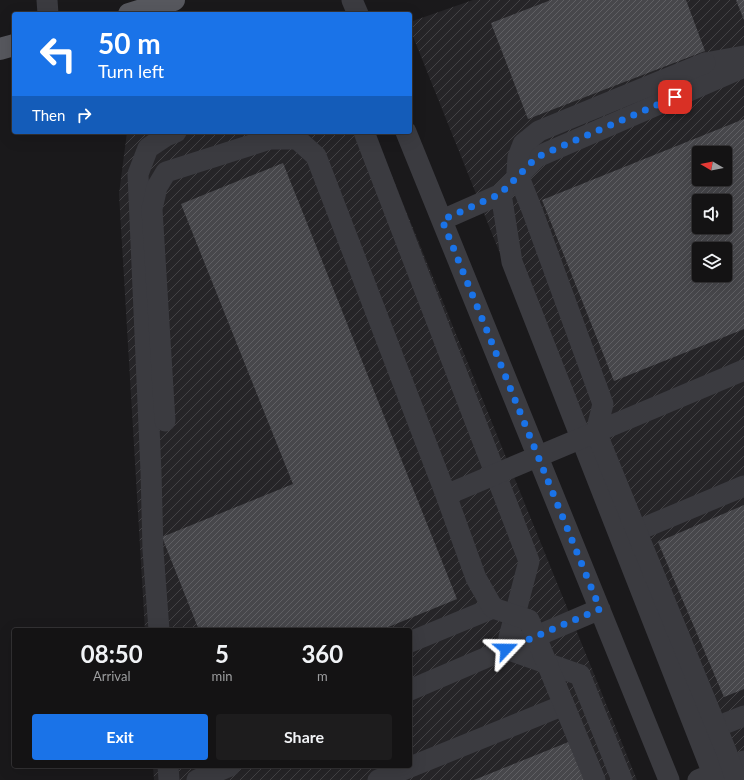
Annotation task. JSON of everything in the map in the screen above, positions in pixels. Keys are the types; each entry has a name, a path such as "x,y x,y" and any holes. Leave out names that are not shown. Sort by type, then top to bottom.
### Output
{"main road":[{"path":"135,12 174,0"},
{"path":"0,48 12,45"}],"street":[{"path":"47,0 48,12"},
{"path":"352,0 357,12"},
{"path":"736,780 726,751 596,432 603,404 517,172 518,157 523,144 539,131 705,62 744,56"},
{"path":"442,220 500,194 537,157 744,67"},
{"path":"159,628 154,550 138,174 148,148 171,134"},
{"path":"365,134 529,561 506,649"},
{"path":"407,134 669,780"},
{"path":"151,472 164,460 164,421 152,209 157,187 166,172 270,139 297,139 316,156 446,495 476,578 493,608"},
{"path":"500,194 512,262 709,778 744,761"},
{"path":"446,495 744,370"},
{"path":"636,531 744,486"},
{"path":"412,641 493,608 529,620 595,780"},
{"path":"412,689 600,609"},
{"path":"506,649 580,675 622,780"},
{"path":"412,766 564,705"},
{"path":"716,727 744,716"},
{"path":"168,768 169,780"},
{"path":"197,780 225,768"},
{"path":"378,780 408,768"}],"shaded area":[{"path":"473,0 744,0 744,780 711,780 412,34 412,21"},
{"path":"127,134 375,134 637,780 154,780 153,768 412,768 412,628 145,628 119,194"}],"building":[{"path":"551,0 686,0 705,51 528,119 491,23"},
{"path":"736,0 744,0 744,20"},
{"path":"744,119 744,329 614,381 542,200"},
{"path":"283,163 457,599 386,628 198,628 162,537 293,484 181,204"},
{"path":"744,505 744,689 724,697 658,542"},
{"path":"571,741 587,780 474,780"}],"route":[{"path":"506,649 600,609 442,220 500,194 537,157 675,97"}]}
